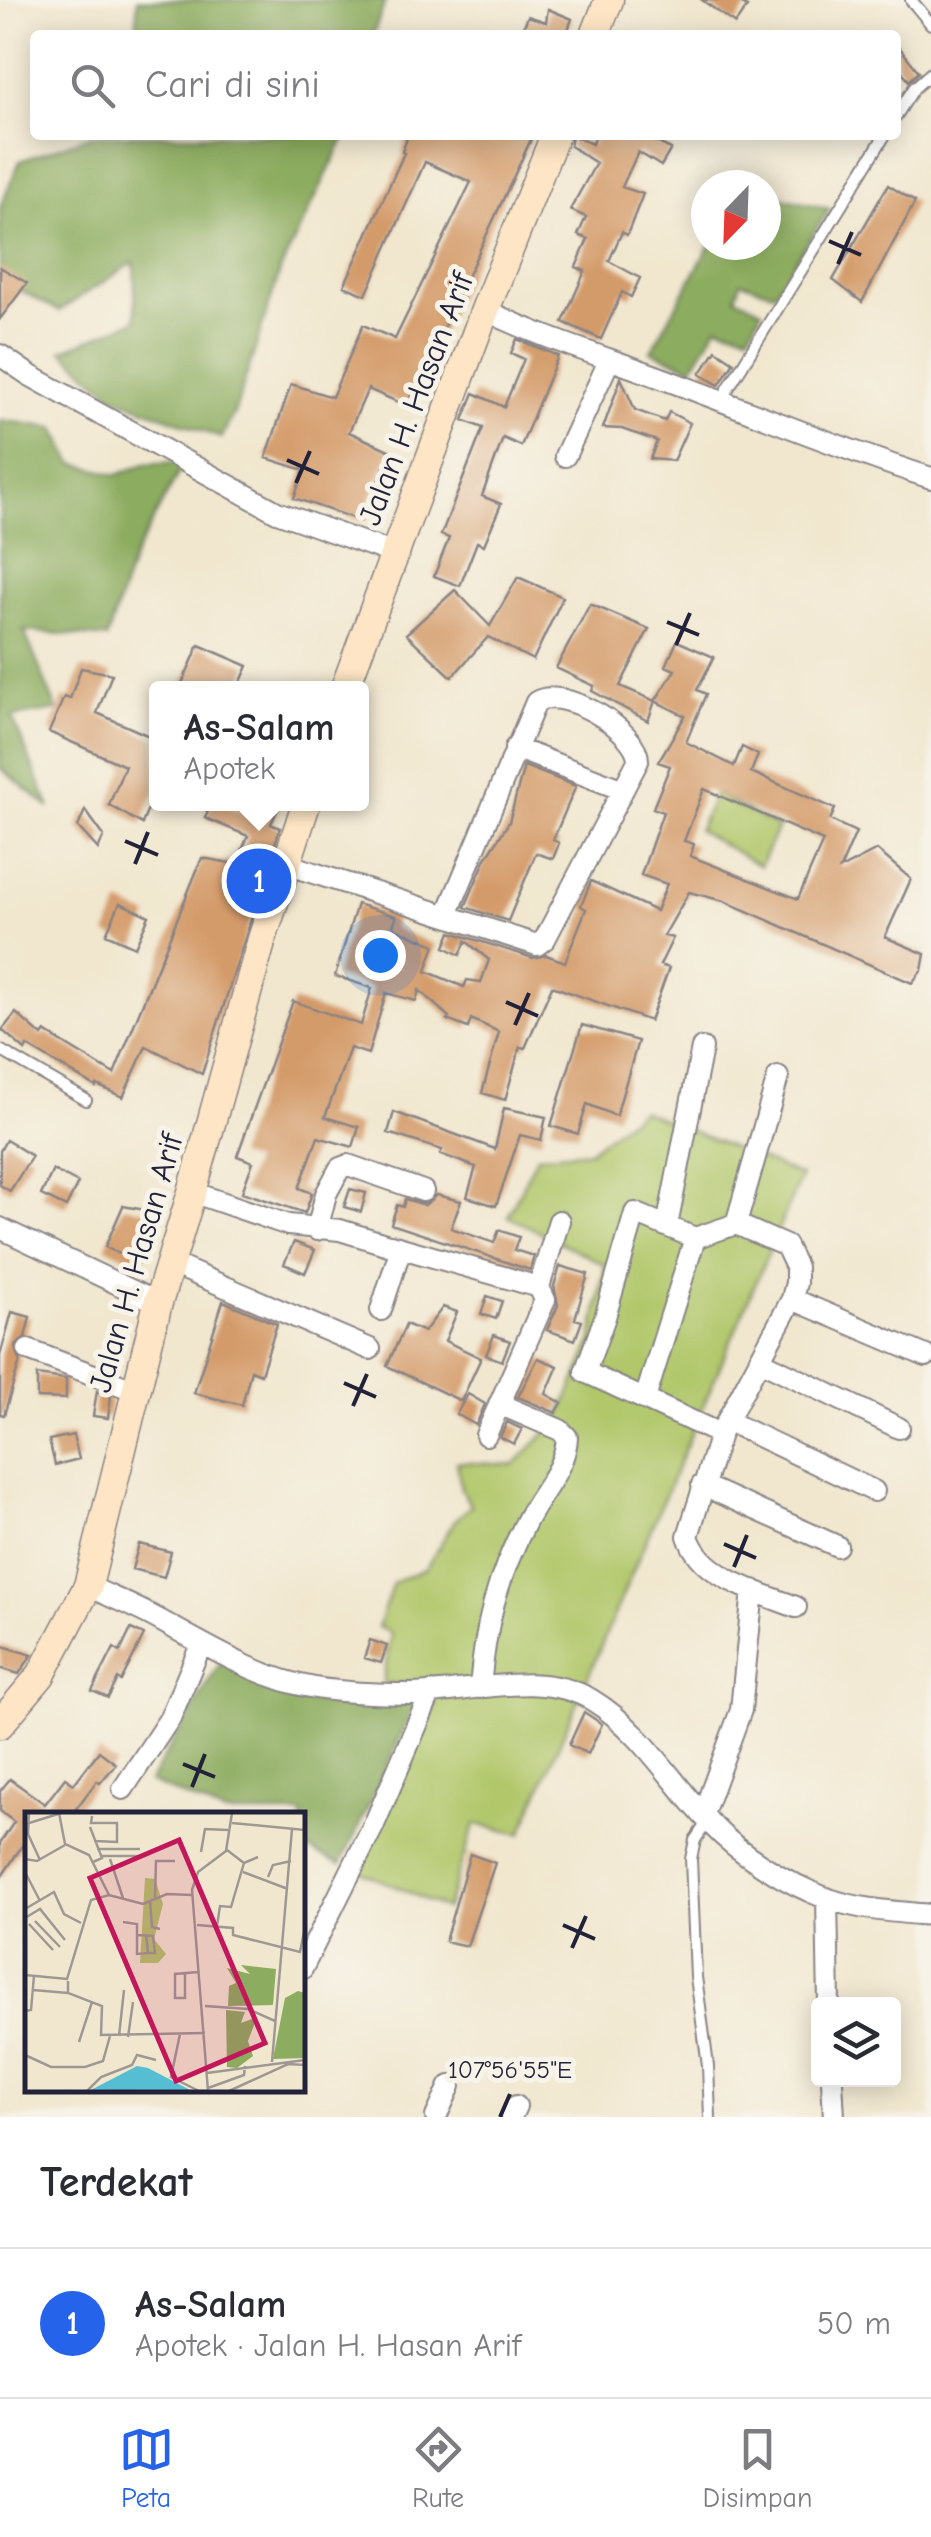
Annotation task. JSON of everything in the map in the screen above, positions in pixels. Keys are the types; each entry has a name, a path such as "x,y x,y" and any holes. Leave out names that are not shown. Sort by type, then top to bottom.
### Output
{"main road":[{"path":"597,30 609,0"},
{"name":"Jalan H. Hasan Arif","path":"348,681 553,140"},
{"name":"Jalan H. Hasan Arif","path":"0,1724 41,1675 88,1586 158,1303 262,940 304,811"}],"street":[{"path":"486,310 790,430 931,478"},
{"path":"0,355 29,375 278,512 395,554"},
{"path":"566,456 608,361"},
{"path":"286,864 526,942 540,943 638,761 637,746 627,733 565,700 544,697 536,702 447,915"},
{"path":"516,748 623,790"},
{"path":"667,1226 702,1048"},
{"path":"736,1224 778,1077"},
{"path":"317,1230 326,1194 340,1168 348,1166 424,1190"},
{"path":"192,1192 288,1226 340,1230 539,1287"},
{"path":"796,1608 704,1565 693,1552 688,1536 723,1428 792,1299 796,1266 786,1246 736,1224 695,1238 636,1213 585,1372 645,1399 723,1428 874,1491"},
{"path":"486,1436 544,1300 539,1287 559,1221"},
{"path":"0,1228 158,1303"},
{"path":"645,1399 695,1238"},
{"path":"381,1310 399,1254 392,1244"},
{"path":"170,1263 370,1348"},
{"path":"792,1299 926,1356"},
{"path":"28,1350 136,1391"},
{"path":"759,1360 900,1428"},
{"path":"480,1688 484,1635 493,1596 525,1523 566,1448 566,1437 560,1430 500,1404"},
{"path":"702,1485 837,1546"},
{"path":"88,1586 162,1621 201,1645 311,1687 358,1693 560,1688 592,1700 664,1764 706,1818 751,1858 827,1898 898,1912 931,1914"},
{"path":"706,1818 740,1710 753,1590"},
{"path":"123,1789 170,1718 201,1645"},
{"path":"305,1963 374,1827 432,1692"},
{"path":"827,1898 829,1997"},
{"path":"436,2117 450,2086"},
{"path":"832,2087 834,2117"}],"lane":[{"path":"911,0 931,24"},
{"path":"901,108 914,88 931,73"},
{"path":"721,400 881,140"},
{"path":"0,1050 86,1100"},
{"path":"706,1818 691,1859 696,1976 708,2066 710,2117"}],"green space":[{"path":"137,0 386,0 375,30 137,30"},
{"path":"78,140 344,140 281,268 235,411 221,438 116,398 62,351 136,320 134,262 59,311 0,280 0,207 20,161"},
{"path":"781,198 830,209 774,293 741,282 736,297 762,310 749,334 717,326 692,368 651,351 702,260 781,260"},
{"path":"0,420 55,428 73,463 117,475 145,464 185,461 133,558 107,638 24,631 57,710 12,717 50,808 0,768"},
{"path":"715,794 778,827 760,866 698,830"},
{"path":"641,1110 801,1176 521,1834 475,1824 446,1909 358,1870 435,1706 433,1682 383,1684 391,1633 378,1627 393,1583 426,1568 455,1520 471,1506 461,1489 457,1462 514,1465 559,1419 592,1341 605,1265 508,1216 537,1156 589,1151"},
{"path":"220,1663 310,1700 417,1703 341,1864 305,1848 305,1812 220,1812 149,1782"}],"building":[{"path":"702,0 735,0 747,7 735,24"},
{"path":"548,9 572,19 568,30 526,30 524,26 528,16 546,22"},
{"path":"901,49 919,72 909,81 901,71"},
{"path":"406,140 531,140 407,406 368,389 349,432 391,451 361,521 294,498 304,470 266,458 291,384 332,397 363,325 395,339 471,182 425,162 366,295 344,286"},
{"path":"571,140 592,144 593,140 652,140 671,149 661,166 638,152 622,187 643,194 627,235 622,232 609,261 640,278 631,297 622,292 601,339 563,322 585,271 576,267 588,239 578,235 586,217 570,210 596,163 570,146"},
{"path":"888,185 915,202 862,302 833,280"},
{"path":"0,267 27,283 0,319"},
{"path":"517,339 558,356 521,446 503,438 482,496 501,504 484,545 477,542 460,586 434,576 449,538 441,535 483,428 463,420 474,393 504,407 524,359 511,353"},
{"path":"716,350 734,362 719,385 700,374"},
{"path":"621,378 635,410 665,421 669,412 690,423 673,461 650,459 657,441 622,429 603,428"},
{"path":"518,577 563,597 533,660 488,637 452,677 406,634 455,590 490,626"},
{"path":"590,604 649,629 620,686 655,701 648,721 592,691 594,686 556,668"},
{"path":"677,641 714,657 697,690 706,694 686,742 734,766 742,747 758,755 751,772 835,809 830,820 856,832 840,869 877,850 911,879 885,937 925,954 922,970 912,983 724,901 689,892 664,936 673,938 660,965 669,968 650,1021 552,986 525,1048 520,1047 505,1100 482,1093 499,1032 471,1019 468,1028 447,1020 449,1017 419,990 416,1001 386,993 368,1054 350,1048 325,1117 359,1127 353,1147 318,1137 299,1188 312,1193 305,1213 242,1192 253,1162 237,1156 293,1001 361,1025 372,988 335,976 357,904 396,916 393,927 435,945 426,971 464,987 467,980 481,982 489,960 466,941 460,955 445,947 451,932 533,958 546,955 565,962 586,909 581,906 591,881 656,911 667,884 641,875 663,812 653,808 670,766 658,762 685,716 655,701 675,670 666,666","holes":["704,789 823,841 798,899 690,856 694,844 684,841"]},
{"path":"199,645 248,666 241,681 183,681"},
{"path":"81,668 112,674 97,713 149,736 149,806 142,824 109,805 125,766 49,732 64,697 70,699"},
{"path":"524,766 576,786 553,840 559,843 553,859 536,853 508,921 465,907 485,860 509,822"},
{"path":"85,810 104,836 98,849 78,827"},
{"path":"208,811 240,811 250,815 251,811 277,811 271,824 280,828 202,1074 146,1046 123,1097 96,1087 27,1046 25,1050 2,1030 16,1013 42,1036 45,1032 114,1074 202,858 236,864 248,836 205,818"},
{"path":"120,903 149,916 135,947 106,934"},
{"path":"582,1025 638,1041 616,1116 587,1104 578,1134 551,1126"},
{"path":"504,1108 546,1117 541,1140 520,1135 496,1206 467,1197 476,1167 440,1154 442,1150 388,1133 394,1112 495,1149"},
{"path":"6,1140 32,1156 10,1191 0,1185 0,1151"},
{"path":"53,1170 78,1183 66,1207 41,1195"},
{"path":"350,1189 366,1193 361,1212 344,1207"},
{"path":"436,1195 461,1201 451,1228 494,1243 499,1230 519,1237 514,1250 534,1256 530,1270 391,1224 397,1205 403,1207 405,1199 425,1205"},
{"path":"123,1206 161,1213 139,1263 105,1247"},
{"path":"294,1242 315,1250 305,1273 284,1264"},
{"path":"560,1266 588,1274 575,1319 582,1321 575,1340 547,1330 558,1305 554,1286"},
{"path":"487,1296 502,1301 496,1319 481,1314"},
{"path":"223,1301 277,1324 261,1374 251,1370 242,1405 194,1393"},
{"path":"443,1307 457,1312 445,1341 481,1358 461,1401 387,1366 406,1324 424,1332"},
{"path":"12,1312 30,1317 25,1337 15,1346 20,1361 4,1415 0,1414 0,1356"},
{"path":"494,1335 510,1341 502,1361 486,1355"},
{"path":"538,1358 558,1366 546,1394 562,1403 556,1413 518,1397"},
{"path":"37,1375 66,1379 66,1399 37,1398"},
{"path":"97,1391 111,1396 108,1418 93,1416"},
{"path":"468,1394 485,1404 476,1425 456,1414"},
{"path":"507,1422 522,1429 514,1444 500,1437"},
{"path":"73,1435 79,1459 55,1465 49,1440"},
{"path":"139,1544 171,1552 164,1577 132,1569"},
{"path":"131,1629 144,1635 121,1681 118,1679 108,1698 92,1691 114,1648 120,1652"},
{"path":"370,1640 387,1646 381,1663 364,1658"},
{"path":"0,1645 32,1655 19,1674 0,1668"},
{"path":"584,1712 602,1724 588,1754 569,1745"},
{"path":"99,1751 116,1764 74,1812 25,1812 25,1842 0,1879 0,1843 14,1822 0,1811 0,1791 10,1779 45,1804 65,1778 74,1784"},
{"path":"470,1854 495,1863 467,1946 445,1941"}],"place":[{"name":"As-Salam","path":"259,881"}]}
